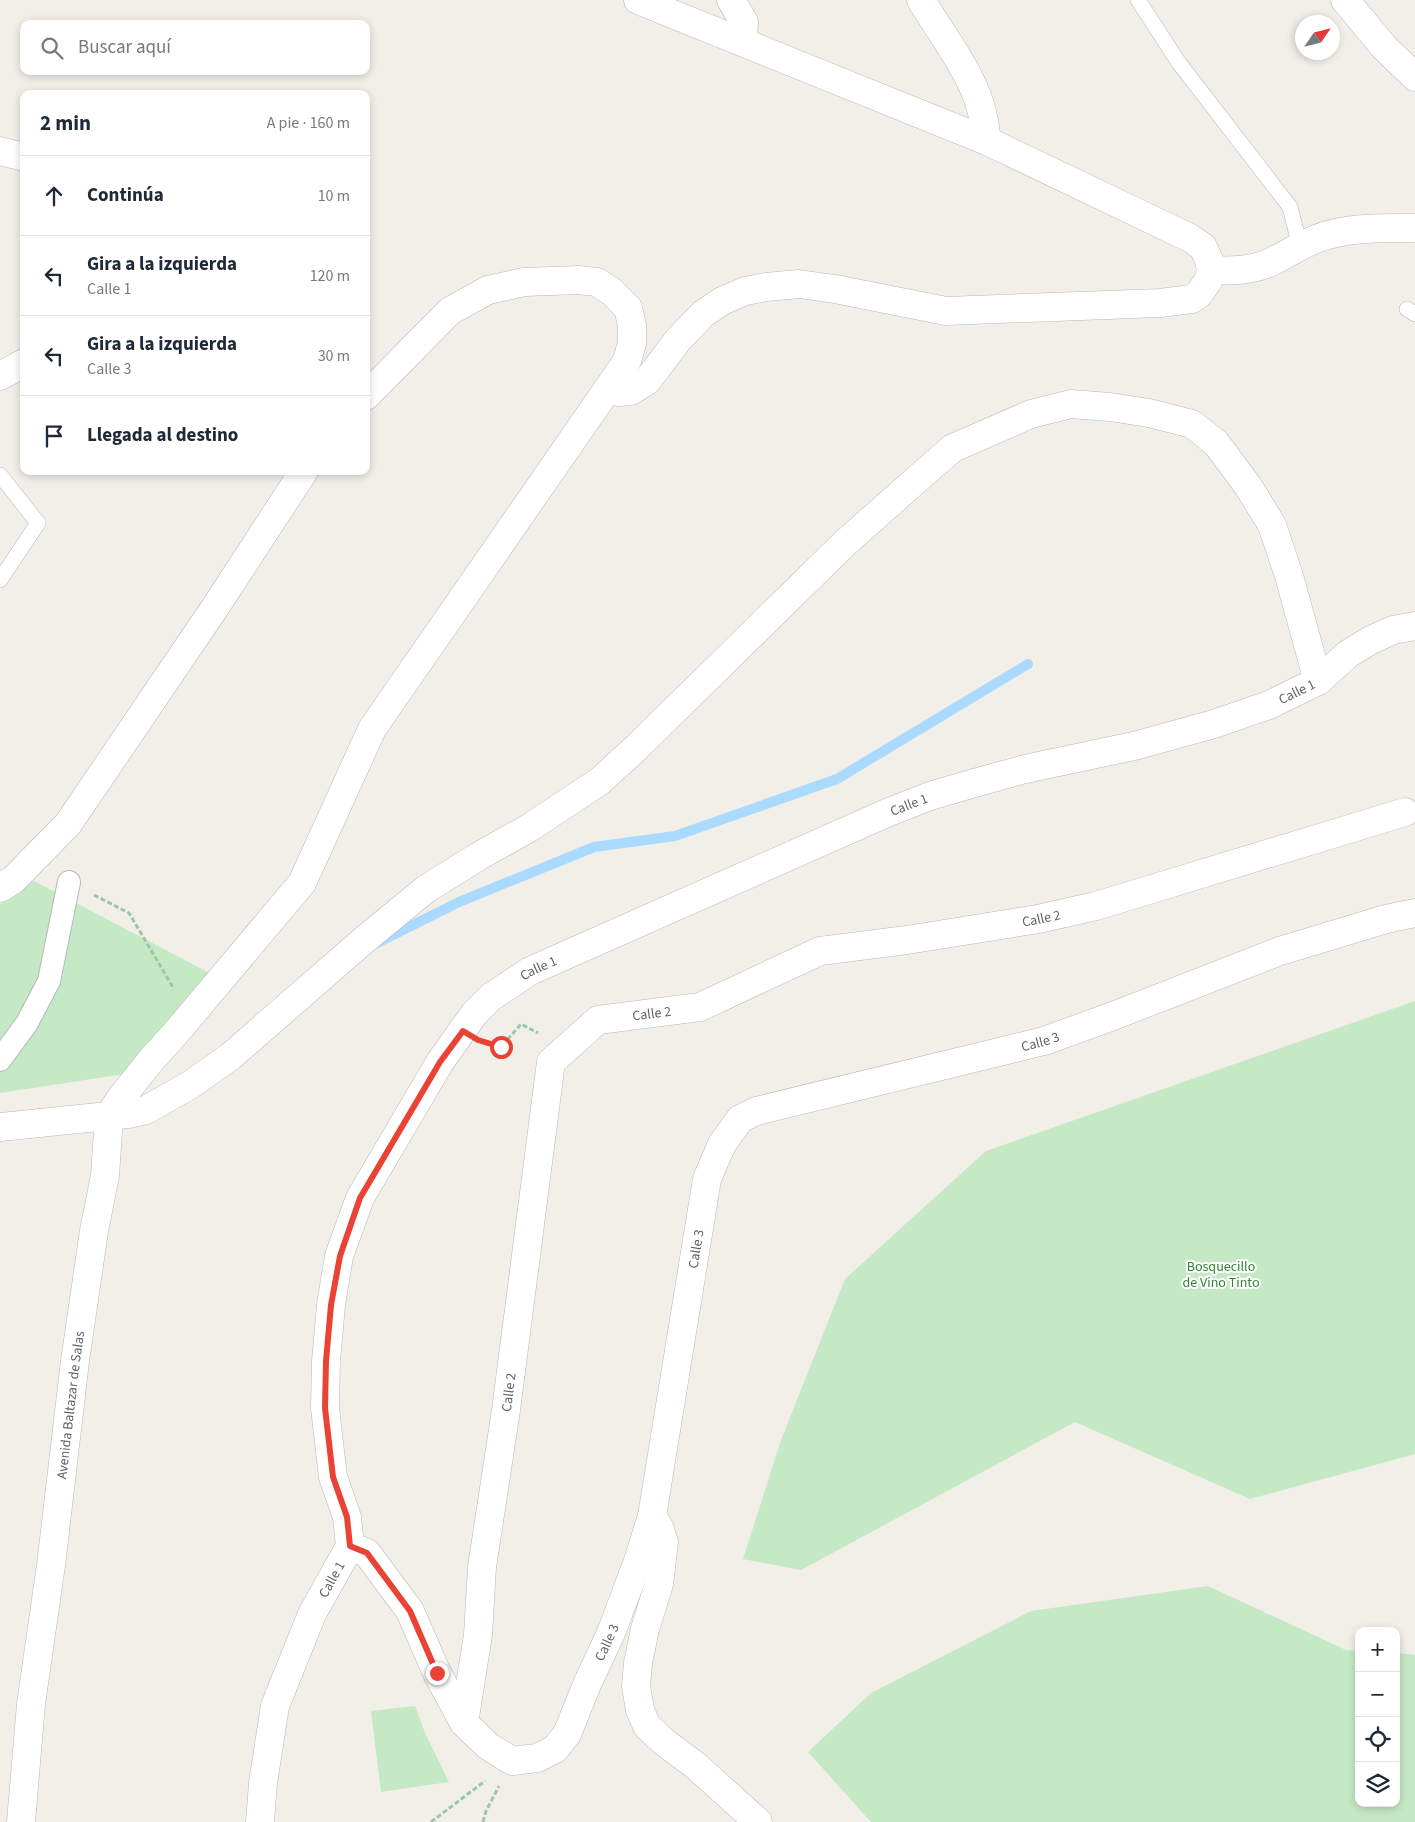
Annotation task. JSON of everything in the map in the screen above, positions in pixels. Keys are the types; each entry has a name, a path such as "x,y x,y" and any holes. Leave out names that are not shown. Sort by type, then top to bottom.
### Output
{"street":[{"path":"608,388 618,392 631,391 647,381 678,340 702,314 722,301 745,292 766,287 799,284 835,289 946,311 1129,305 1180,302 1192,299 1199,294 1208,281 1211,270 1203,247 1190,238 987,141 638,0"},
{"path":"731,0 744,22 743,41"},
{"path":"921,0 966,72 984,118 987,141"},
{"path":"1345,0 1384,47 1415,77"},
{"path":"0,151 20,156"},
{"path":"1211,270 1252,269 1269,263 1317,239 1356,230 1415,228"},
{"path":"109,1116 147,1065 302,883 372,729 627,361 632,343 632,324 628,308 612,292 597,282 553,279 524,282 488,290 450,310 370,392"},
{"path":"0,376 20,366"},
{"path":"0,1127 128,1114 146,1110 190,1086 231,1056 364,940 426,889 529,828 600,781 838,550 953,448 1030,414 1071,404 1149,413 1192,424 1216,443 1248,486 1272,524 1289,576 1318,681"},
{"path":"0,888 12,880 68,824 220,601 301,475"},
{"name":"Calle 1","path":"260,1822 263,1783 275,1706 312,1614 350,1546 347,1517 333,1477 325,1408 329,1323 340,1256 360,1198 440,1062 474,1014 491,997 530,971 889,812 930,796 1026,769 1134,746 1214,724 1269,705 1318,681 1348,654 1371,640 1393,630 1415,626"},
{"name":"Calle 2","path":"464,1723 478,1635 482,1567 506,1410 551,1062 598,1020 700,1007 820,950 907,940 1038,919 1096,906 1405,812"},
{"path":"0,1060 27,1023 49,981 69,882"},
{"name":"Calle 3","path":"512,1761 537,1758 555,1749 567,1734 588,1682 611,1633 638,1561 652,1516 707,1179 722,1144 740,1119 765,1108 1044,1041 1280,951 1415,913"},
{"name":"Avenida Baltazar de Salas","path":"21,1822 31,1704 51,1564 75,1361 94,1231 105,1176 109,1116"},
{"path":"652,1516 659,1527 664,1542 659,1584 645,1629 638,1663 636,1686 640,1710 648,1726 664,1742 695,1765 758,1822"},
{"path":"350,1546 367,1553 410,1611 437,1673 464,1723 488,1746 512,1761"}],"lane":[{"path":"1138,0 1179,63 1290,207 1300,247"},
{"path":"0,474 38,523 0,580"}],"path":[{"path":"69,882 129,913 190,1016"},
{"path":"463,1031 478,1040 501,1047 521,1024 537,1032 561,1053"},
{"path":"431,1822 512,1761"},
{"path":"483,1822 486,1812 512,1761"}],"green space":[{"path":"34,881 223,980 157,1069 0,1093 0,904"},
{"name":"Bosquecillo de Vino Tinto","path":"1415,1001 1415,1454 1250,1499 1075,1422 801,1570 743,1559 781,1440 845,1279 986,1151"},
{"path":"1208,1586 1346,1650 1355,1651 1355,1807 1400,1807 1400,1653 1415,1655 1415,1822 871,1822 808,1752 871,1693 1031,1611"},
{"path":"415,1706 425,1733 449,1782 381,1792 371,1711"}],"waterway":[{"path":"377,943 459,902 594,847 675,836 837,779 1028,664"}],"route":[{"path":"437,1673 410,1611 367,1553 350,1546 347,1517 333,1477 325,1408 326,1361 331,1305 340,1256 360,1198 440,1062 463,1031 478,1040 501,1047"}]}
